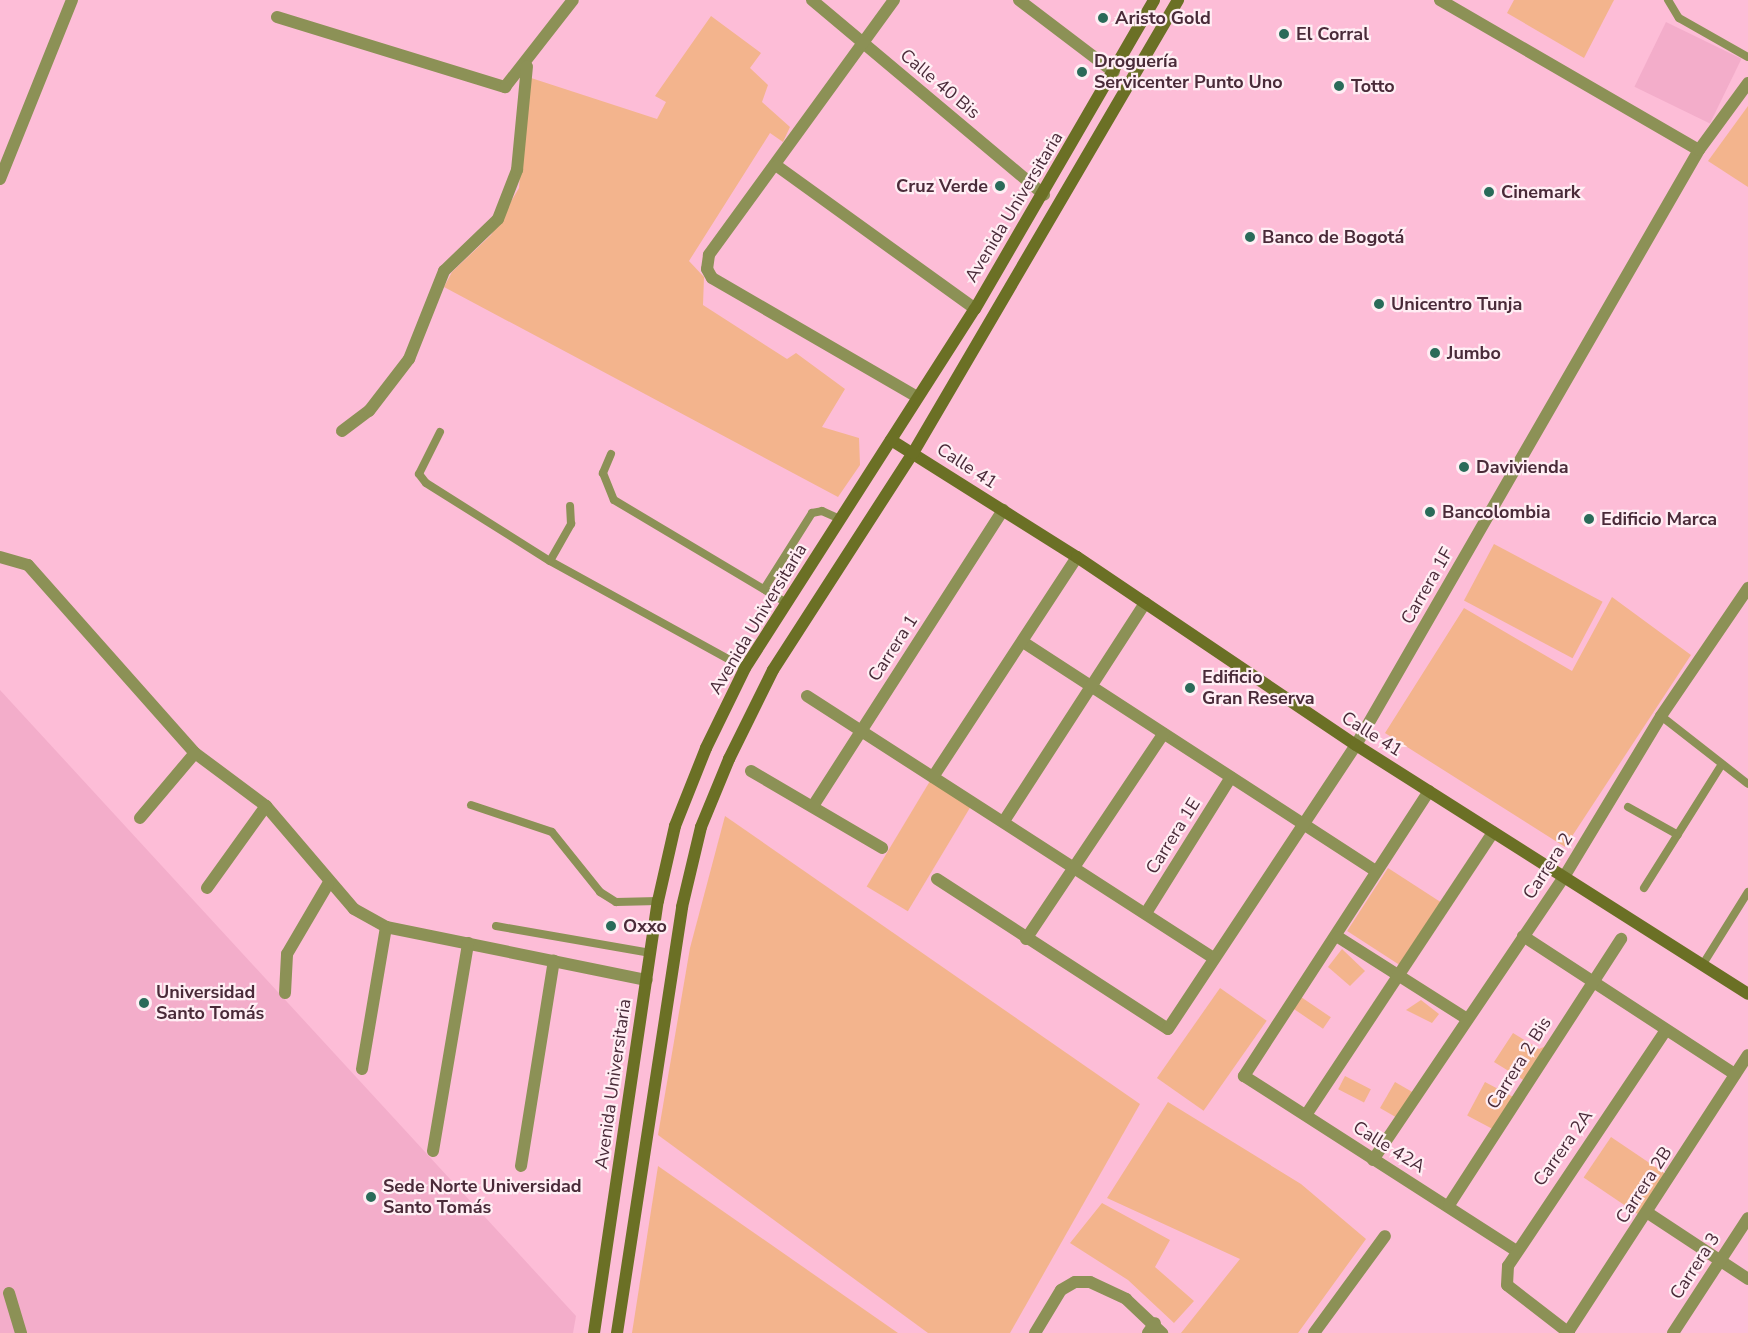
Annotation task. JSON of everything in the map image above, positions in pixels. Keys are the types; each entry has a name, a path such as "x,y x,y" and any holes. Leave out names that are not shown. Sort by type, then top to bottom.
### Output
{"main road":[{"name":"Avenida Universitaria","path":"594,1333 658,901 675,826 745,668 785,602 975,309 1044,195 1154,0"},
{"name":"Avenida Universitaria","path":"618,1333 682,907 701,827 773,670 913,453 1178,0"},
{"name":"Calle 41","path":"891,440 1077,557 1356,745 1748,994"}],"street":[{"path":"0,179 72,0"},
{"path":"277,17 496,86 512,83 527,66 573,0"},
{"name":"Calle 40 Bis","path":"812,0 1044,195"},
{"path":"894,0 862,42 777,166 709,255 707,269 712,278 917,397"},
{"path":"1019,0 1114,72"},
{"path":"1440,0 1698,150"},
{"path":"342,431 369,411 409,359 444,271 498,219 517,170 527,66"},
{"name":"Carrera 1F","path":"1026,939 1168,1029 1356,745 1698,150 1748,83"},
{"path":"777,166 975,309"},
{"name":"Carrera 1","path":"813,806 1003,510"},
{"path":"0,556 28,565 195,753 266,806 328,884 354,909 386,927 647,980"},
{"path":"933,777 1077,557"},
{"name":"Carrera 2","path":"1373,1160 1564,877 1661,716 1748,588"},
{"path":"1004,821 1094,686 1145,603"},
{"path":"1023,642 1376,871"},
{"path":"807,696 1214,958"},
{"path":"937,879 1026,939 1163,734"},
{"path":"141,818 195,753"},
{"path":"751,771 882,848"},
{"name":"Carrera 1E","path":"1146,913 1231,777"},
{"path":"1429,791 1376,871 1338,937 1467,1019"},
{"path":"207,888 266,806"},
{"path":"1306,1115 1401,976 1493,832"},
{"path":"285,993 287,954 328,884"},
{"path":"362,1069 386,927"},
{"path":"1523,936 1592,978 1666,1030 1735,1074"},
{"name":"Calle 42A","path":"1338,937 1244,1076 1373,1160 1449,1205 1515,1250"},
{"name":"Carrera 2 Bis","path":"1449,1205 1592,978 1621,939"},
{"path":"434,1151 468,943"},
{"path":"521,1166 554,961"},
{"name":"Carrera 2A","path":"1568,1333 1513,1290 1505,1277 1515,1250 1666,1030"},
{"name":"Carrera 2B","path":"1568,1333 1748,1055"},
{"path":"1648,1212 1721,1258 1748,1279"},
{"name":"Carrera 3","path":"1673,1333 1748,1218"},
{"path":"1314,1333 1385,1236"},
{"path":"1035,1333 1061,1290 1075,1282 1090,1282 1126,1299 1155,1330"},
{"path":"9,1293 21,1333"}],"lane":[{"path":"1668,0 1679,18 1748,57"},
{"path":"440,432 419,474 426,483 550,561 745,668"},
{"path":"611,454 603,473 614,500 785,602"},
{"path":"550,561 571,524 570,506"},
{"path":"764,589 812,513 840,519"},
{"path":"1661,716 1748,784"},
{"path":"1644,888 1722,764"},
{"path":"471,805 552,832 600,892 616,902 658,901"},
{"path":"1628,807 1678,835"},
{"path":"1703,964 1748,892"},
{"path":"496,926 651,953"}],"shaded area":[{"path":"1514,0 1614,0 1584,58 1507,13"},
{"path":"711,16 761,53 750,68 768,85 762,102 790,127 783,142 770,133 689,261 704,277 703,305 787,359 796,353 845,389 822,427 859,438 860,465 838,497 444,287 452,272 491,235 519,188 528,77 657,119 666,102 655,96"},
{"path":"1666,22 1741,59 1710,124 1634,87"},
{"path":"1748,106 1748,187 1708,161"},
{"path":"1494,544 1603,602 1573,658 1464,601"},
{"path":"1612,597 1691,655 1565,847 1385,733 1464,608 1572,671"},
{"name":"Universidad Santo Tomás","path":"0,690 576,1316 573,1333 0,1333"},
{"path":"930,781 971,806 908,911 867,886"},
{"path":"725,816 1140,1104 1010,1333 928,1333 658,1135 690,948"},
{"path":"1388,868 1442,903 1401,966 1347,931"},
{"path":"1342,949 1365,971 1350,986 1328,967"},
{"path":"1220,988 1267,1021 1204,1111 1157,1078"},
{"path":"1301,997 1331,1017 1323,1029 1293,1009"},
{"path":"1421,1000 1439,1014 1432,1023 1406,1010"},
{"path":"1513,1033 1539,1049 1546,1046 1525,1081 1494,1062"},
{"path":"1345,1076 1371,1089 1364,1103 1338,1089"},
{"path":"1395,1082 1414,1093 1399,1119 1380,1108"},
{"path":"1485,1082 1513,1097 1495,1131 1467,1116"},
{"path":"1168,1102 1301,1184 1366,1239 1298,1333 1181,1333 1240,1259 1107,1198"},
{"path":"1611,1137 1670,1177 1642,1217 1584,1178"},
{"path":"658,1166 898,1333 632,1333"},
{"path":"1102,1203 1170,1240 1155,1267 1194,1301 1174,1323 1128,1280 1070,1243"}],"place":[{"name":"Aristo Gold","path":"1103,18"},
{"name":"El Corral","path":"1284,34"},
{"name":"Droguería Servicenter Punto Uno","path":"1082,72"},
{"name":"Totto","path":"1339,86"},
{"name":"Cruz Verde","path":"1000,186"},
{"name":"Cinemark","path":"1489,192"},
{"name":"Banco de Bogotá","path":"1250,237"},
{"name":"Unicentro Tunja","path":"1379,304"},
{"name":"Jumbo","path":"1435,353"},
{"name":"Davivienda","path":"1464,467"},
{"name":"Bancolombia","path":"1430,512"},
{"name":"Edificio Marca","path":"1589,519"},
{"name":"Edificio Gran Reserva","path":"1190,688"},
{"name":"Oxxo","path":"611,926"},
{"name":"Universidad Santo Tomás","path":"144,1003"},
{"name":"Sede Norte Universidad Santo Tomás","path":"371,1197"}]}
